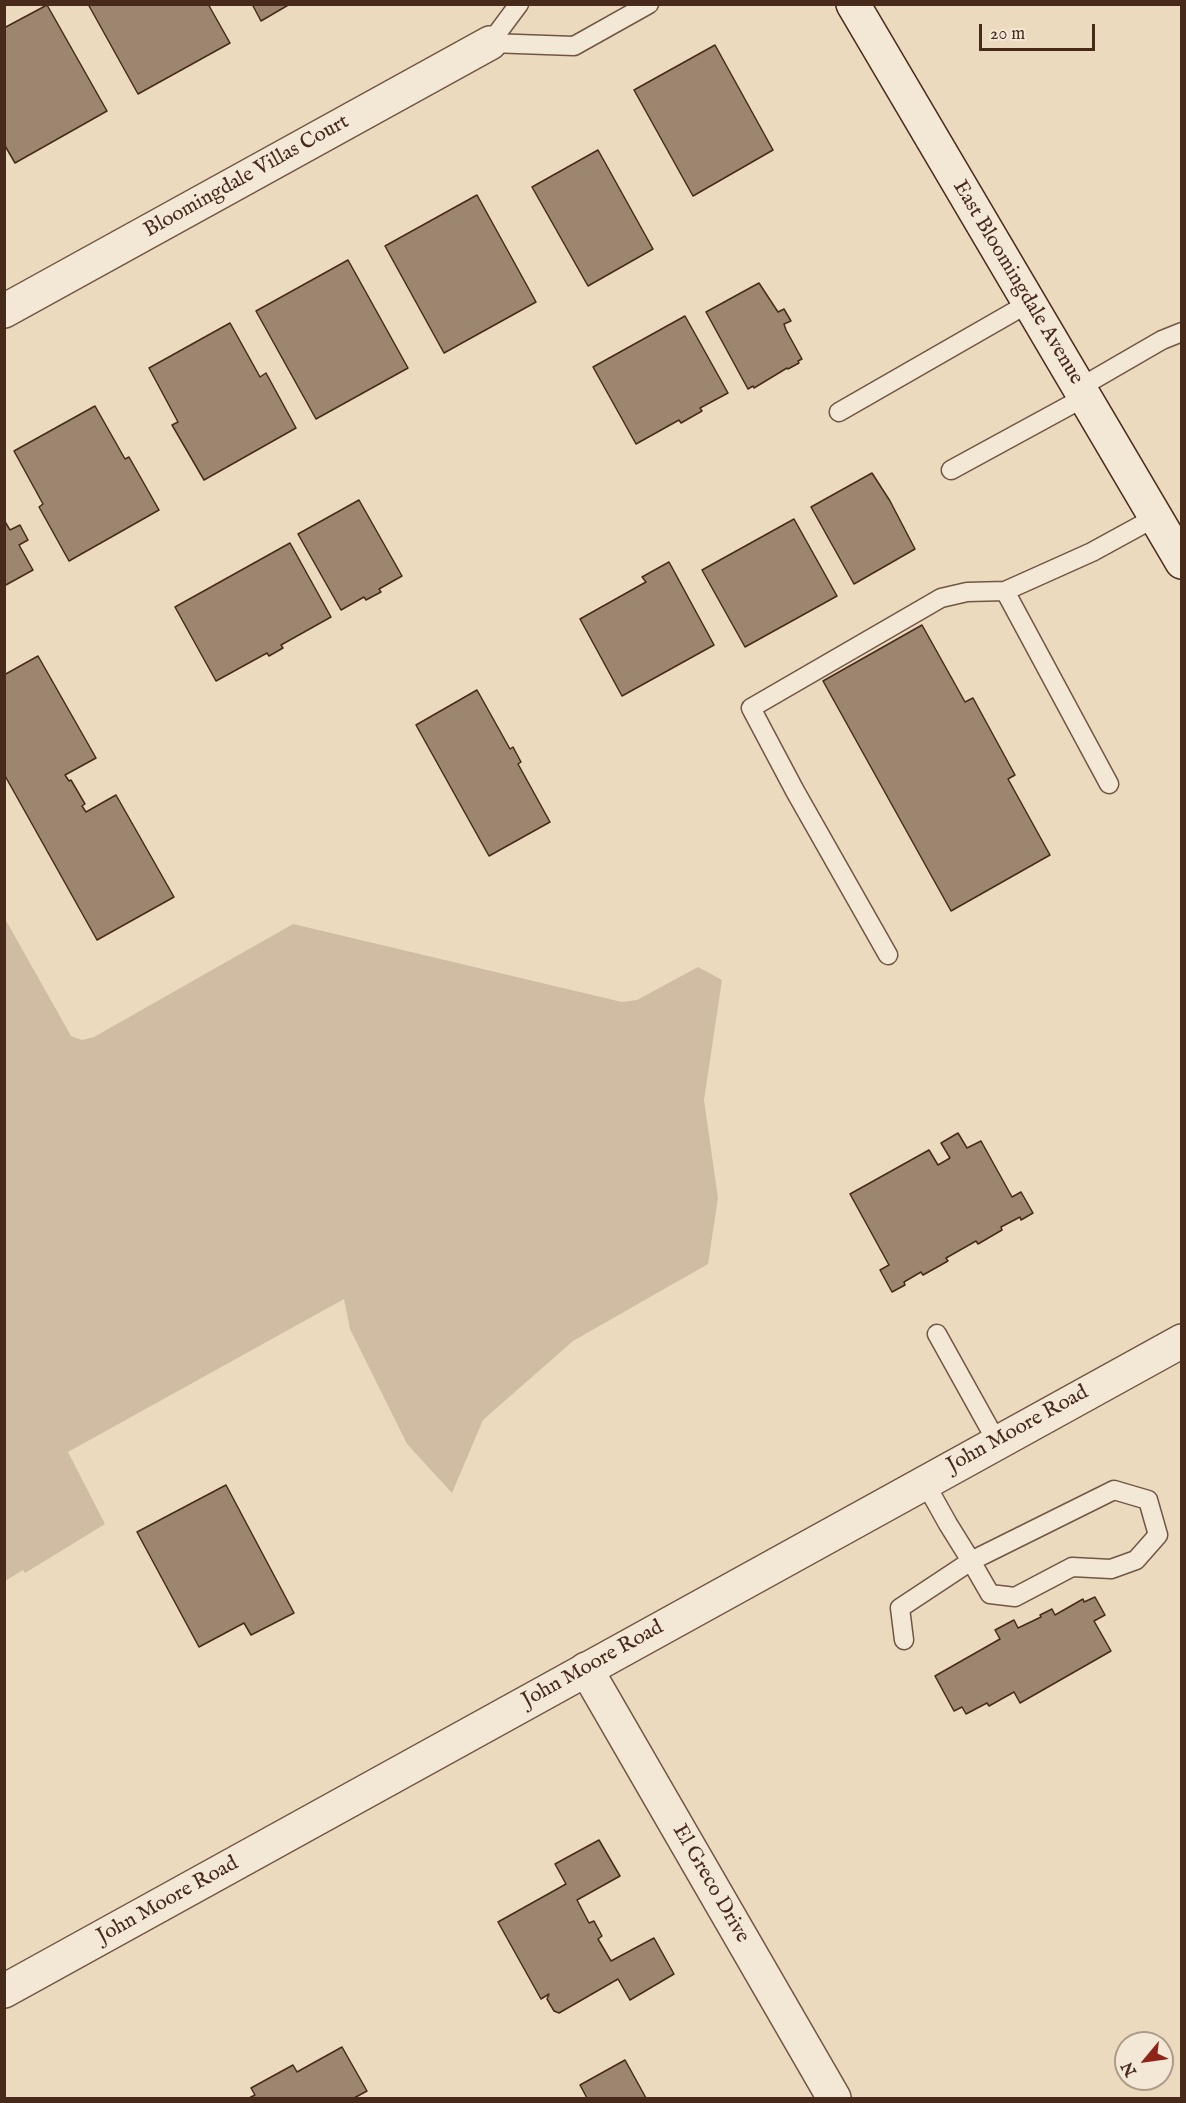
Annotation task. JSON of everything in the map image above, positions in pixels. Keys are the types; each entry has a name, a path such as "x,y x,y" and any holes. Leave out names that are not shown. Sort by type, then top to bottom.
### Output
{"street":[{"name":"East Bloomingdale Avenue","path":"853,4 1182,562"},
{"name":"Bloomingdale Villas Court","path":"4,311 490,43"},
{"name":"John Moore Road","path":"4,1991 924,1481 1182,1341"},
{"name":"El Greco Drive","path":"586,1669 834,2098"}],"lane":[{"path":"490,43 519,4"},
{"path":"490,43 574,46 649,4"},
{"path":"839,412 1029,303"},
{"path":"951,470 1082,392 1162,340 1182,332"},
{"path":"888,955 751,708 941,598 967,592 1005,591 1092,552 1156,517"},
{"path":"1005,591 1110,784"},
{"path":"937,1334 997,1442"},
{"path":"904,1640 900,1608 971,1561 1114,1490 1148,1500 1158,1535 1136,1560 1111,1569 1072,1567 1015,1597 990,1594 971,1561 924,1481"}],"shaded area":[{"path":"4,917 71,1036 82,1040 94,1037 293,924 622,1002 637,1000 698,967 722,980 704,1100 718,1198 708,1264 573,1341 483,1420 452,1493 407,1444 350,1329 344,1299 68,1452 105,1524 25,1573 23,1570 5,1581"}],"building":[{"path":"88,4 208,4 230,43 138,94"},
{"path":"252,4 290,4 261,21"},
{"path":"47,5 107,111 15,163 4,144 4,28"},
{"path":"715,45 773,150 693,196 634,90"},
{"path":"598,150 653,249 588,286 532,187"},
{"path":"477,195 536,302 444,353 385,246"},
{"path":"348,260 408,368 316,419 256,311"},
{"path":"759,283 778,312 784,309 791,321 784,324 802,359 798,361 799,363 754,388 753,386 748,389 706,312"},
{"path":"685,316 728,393 700,408 702,411 681,423 679,420 636,444 593,367"},
{"path":"230,323 260,377 266,373 296,428 204,480 172,425 178,422 149,368"},
{"path":"95,406 125,459 129,457 159,510 69,561 39,507 43,504 14,451"},
{"path":"872,473 890,501 915,549 854,584 811,507"},
{"path":"359,500 402,576 379,589 381,592 366,600 364,597 341,610 298,534"},
{"path":"794,519 837,596 745,647 702,570"},
{"path":"4,520 10,530 20,525 28,540 19,545 33,570 4,586"},
{"path":"290,543 331,617 281,645 283,648 269,656 267,653 216,681 175,607"},
{"path":"669,562 714,645 622,696 580,619 646,582 642,577"},
{"path":"922,625 965,702 973,698 1015,775 1008,779 1050,855 951,911 823,681"},
{"path":"38,656 96,758 65,775 69,781 71,780 85,804 82,806 86,812 116,795 174,897 97,940 4,774 4,675"},
{"path":"477,690 510,749 513,747 521,762 518,764 550,822 489,856 416,725"},
{"path":"958,1133 967,1148 981,1141 1012,1197 1021,1192 1033,1213 1001,1227 1002,1230 978,1244 976,1241 946,1258 948,1261 923,1275 921,1272 892,1292 880,1270 889,1265 850,1194 929,1150 938,1165 950,1158 941,1143"},
{"path":"226,1485 294,1613 251,1635 244,1623 199,1647 137,1532"},
{"path":"1095,1597 1105,1615 1094,1621 1111,1651 1020,1703 1014,1692 989,1706 987,1703 966,1714 962,1707 954,1711 935,1676 1000,1639 995,1630 1014,1620 1018,1628 1052,1609 1055,1615 1083,1599 1084,1602"},
{"path":"599,1840 620,1876 577,1900 589,1923 594,1921 602,1936 598,1939 611,1961 654,1938 674,1974 630,2000 618,1979 559,2013 554,2011 547,1999 549,1994 541,1999 498,1922 566,1884 555,1864"},
{"path":"342,2047 367,2091 354,2098 249,2098 255,2095 251,2088 293,2065 297,2072"},
{"path":"625,2060 646,2098 587,2098 580,2085"}]}
